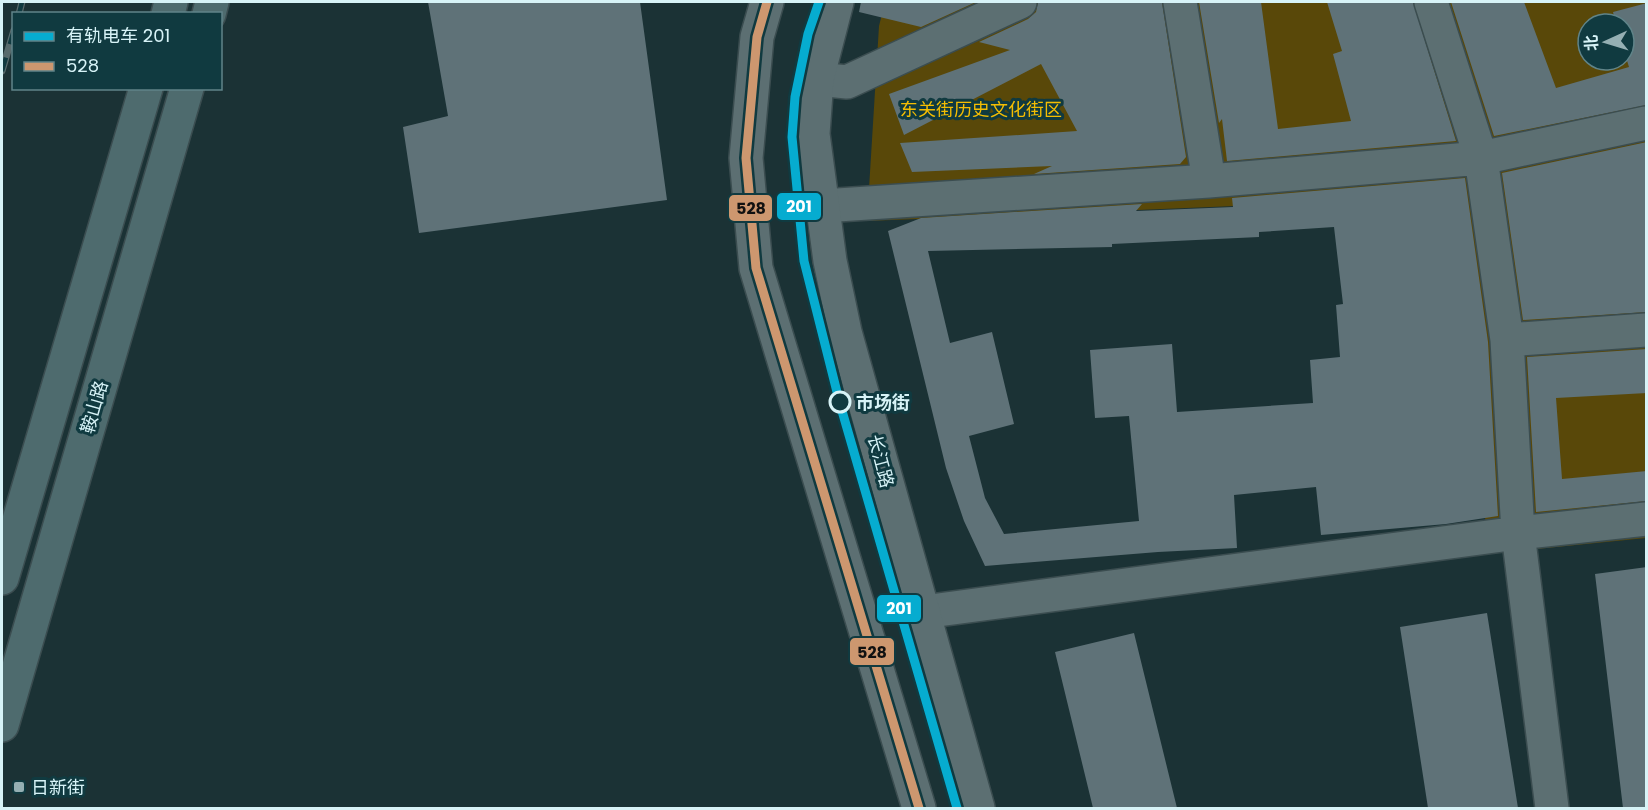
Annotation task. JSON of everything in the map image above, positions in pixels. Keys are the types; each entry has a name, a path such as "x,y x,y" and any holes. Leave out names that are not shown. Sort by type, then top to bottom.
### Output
{"main road":[{"path":"2,578 145,90"},
{"name":"鞍山路","path":"2,725 186,90"}],"street":[{"path":"767,2 757,37 746,158 756,268 919,808"},
{"name":"长江路","path":"837,2 817,79 813,134 830,261 845,332 978,808"},
{"path":"817,79 847,82 1020,2"},
{"path":"1180,2 1209,181"},
{"path":"1431,2 1481,158 1507,340 1518,533 1552,808"},
{"path":"822,206 1209,181 1481,158 1647,123"},
{"path":"1507,340 1647,330"},
{"path":"923,612 1518,533 1647,519"}],"green space":[{"name":"东关街历史文化街区","path":"885,2 1646,2 1646,538 1488,554 1459,197 867,221 879,26"}],"building":[{"path":"428,2 640,2 667,200 419,233 403,127 448,116"},
{"path":"861,2 976,2 921,27 859,12"},
{"path":"1038,2 1162,2 1186,157 1180,164 1034,174 1052,166 912,172 900,143 1077,131 1041,64 904,135 889,94 1010,50 979,42 1028,19 1036,12"},
{"path":"1199,2 1261,2 1278,129 1351,121 1333,54 1342,51 1327,2 1413,2 1456,141 1227,161 1222,119 1219,123"},
{"path":"1451,2 1524,2 1556,88 1612,72 1636,72 1636,12 1613,12 1647,3 1647,105 1494,136"},
{"path":"1647,142 1647,312 1523,320 1502,173"},
{"path":"1465,178 1488,342 1498,516 1446,524 1321,535 1316,487 1234,495 1237,548 985,566 964,521 946,468 888,231 921,218 1142,204 1136,211 1233,207 1232,198","holes":["1334,227 1343,304 1336,305 1340,357 1310,360 1313,403 1177,412 1172,344 1090,350 1095,418 1129,416 1139,521 1004,534 985,498 969,436 1014,424 992,332 950,343 928,251 1112,247 1112,244 1259,237 1259,232"]},
{"path":"1647,349 1647,393 1556,398 1562,479 1647,471 1647,501 1536,512 1527,357"},
{"path":"1647,567 1647,808 1623,808 1595,574"},
{"path":"1487,613 1518,808 1428,808 1400,627"},
{"path":"1134,633 1177,808 1093,808 1055,652"}],"railway":[{"path":"20,12 22,2"},
{"path":"2,71 12,37"}],"tram line":[{"name":"201","path":"819,2 808,34 795,97 792,137 804,261 840,404 957,808"}],"transit line":[{"name":"528","path":"767,2 757,37 746,158 756,268 919,808"}],"place":[{"name":"市场街","path":"840,402"},
{"name":"日新街","path":"19,787"}]}
